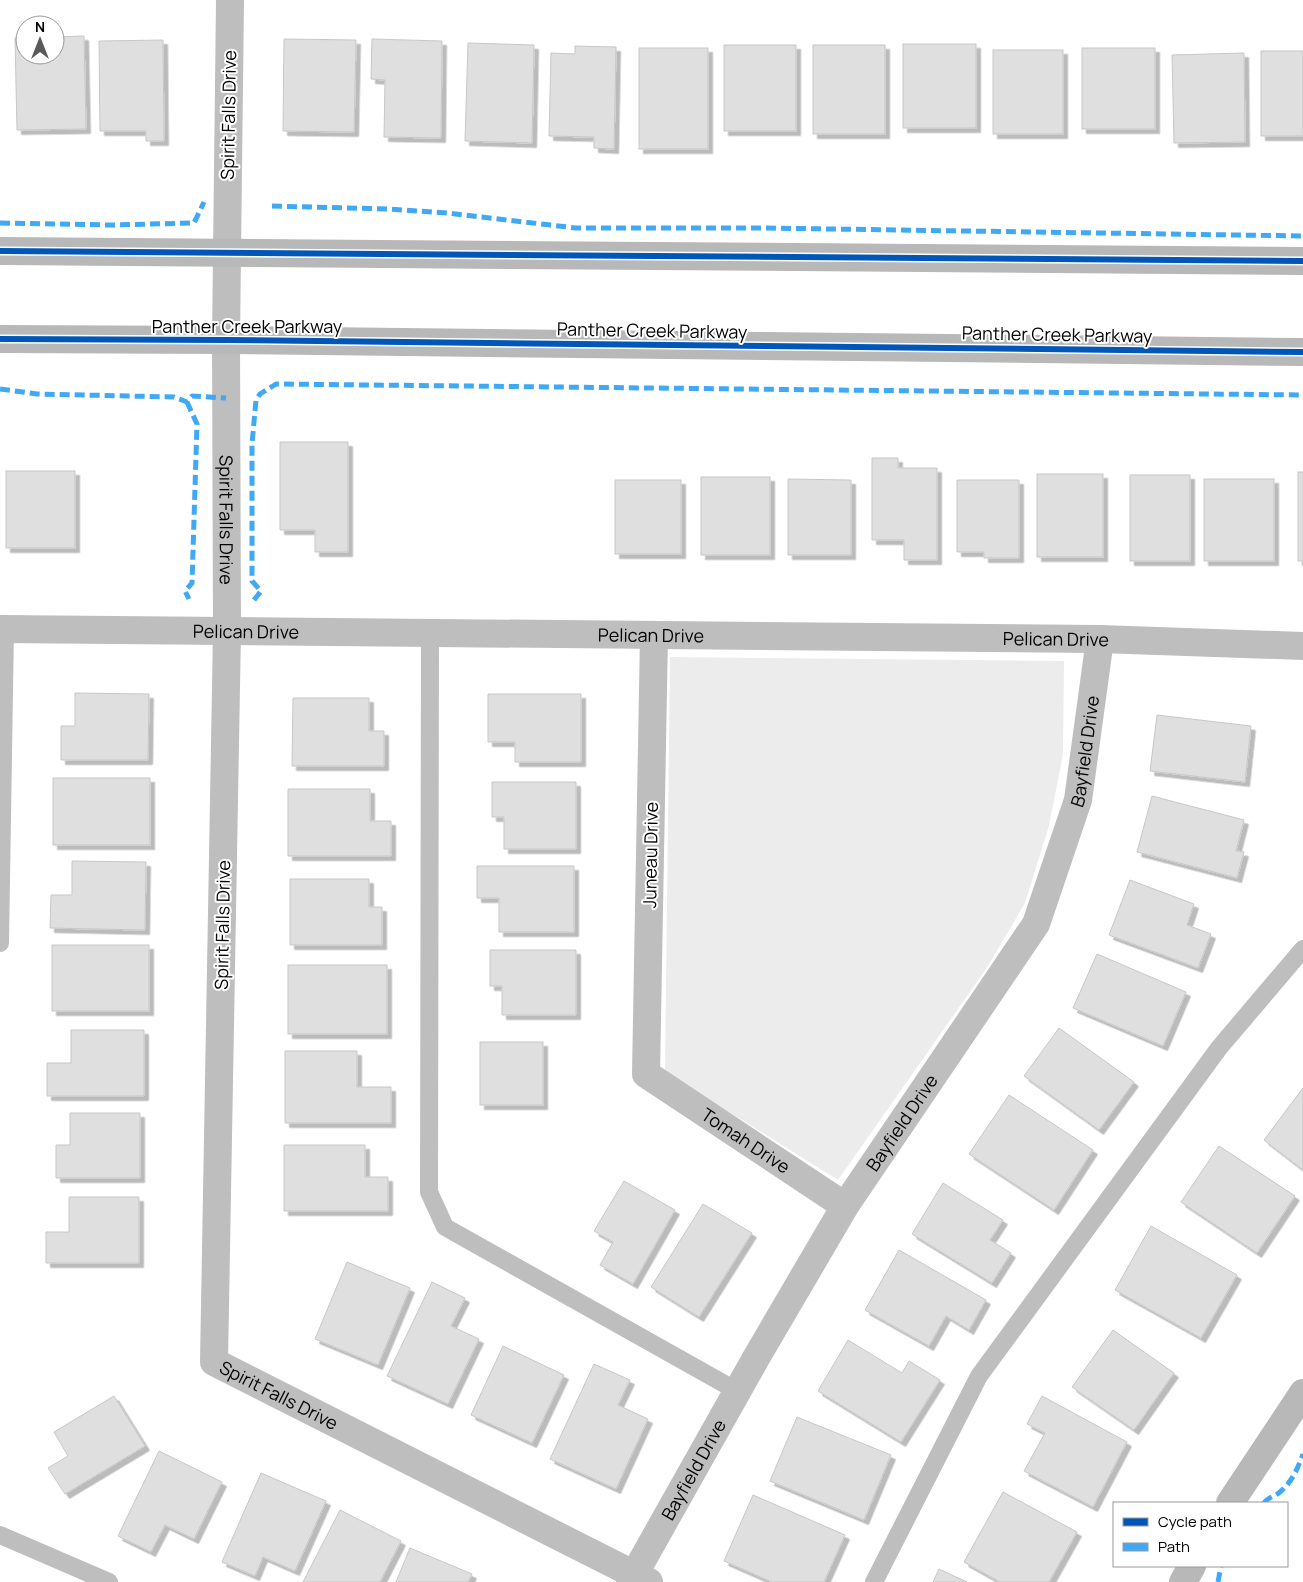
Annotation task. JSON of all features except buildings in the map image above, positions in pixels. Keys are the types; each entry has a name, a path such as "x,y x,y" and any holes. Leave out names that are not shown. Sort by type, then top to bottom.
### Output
{"main road":[{"path":"0,251 1303,261"},
{"name":"Panther Creek Parkway","path":"0,339 1303,352"},
{"path":"1231,1502 1303,1393"},
{"path":"1183,1582 1191,1567"}],"street":[{"name":"Spirit Falls Drive","path":"230,0 226,340 228,631 214,1362 638,1579"},
{"name":"Pelican Drive","path":"2,629 1100,640 1303,646"},
{"name":"Juneau Drive","path":"646,1074 654,635"},
{"name":"Bayfield Drive","path":"638,1579 737,1391 845,1206 1036,924 1078,800 1100,640"},
{"name":"Tomah Drive","path":"646,1074 845,1206"}],"lane":[{"path":"0,943 2,629"},
{"path":"430,633 429,1192 445,1227 737,1391"},
{"path":"874,1582 979,1376 1219,1048 1303,949"},
{"path":"0,1535 109,1582"}],"shaded area":[{"path":"670,657 1064,661 1063,754 1049,826 1025,903 988,966 838,1180 665,1072"}],"marked path":[{"path":"0,223 111,225 194,223 204,202"},
{"path":"272,206 389,209 447,213 576,228 764,228 1303,236"},
{"path":"254,600 261,591 252,581 252,444 256,400 260,394 276,384 1303,395"},
{"path":"0,389 37,394 174,397 187,402 192,396 226,398"},
{"path":"187,402 197,424 192,583 185,591 189,599"},
{"path":"1265,1502 1288,1484 1297,1470 1303,1454"},
{"path":"1218,1582 1221,1567"}],"cycle path":[{"path":"0,251 1303,261"},
{"path":"0,339 1303,352"}]}
